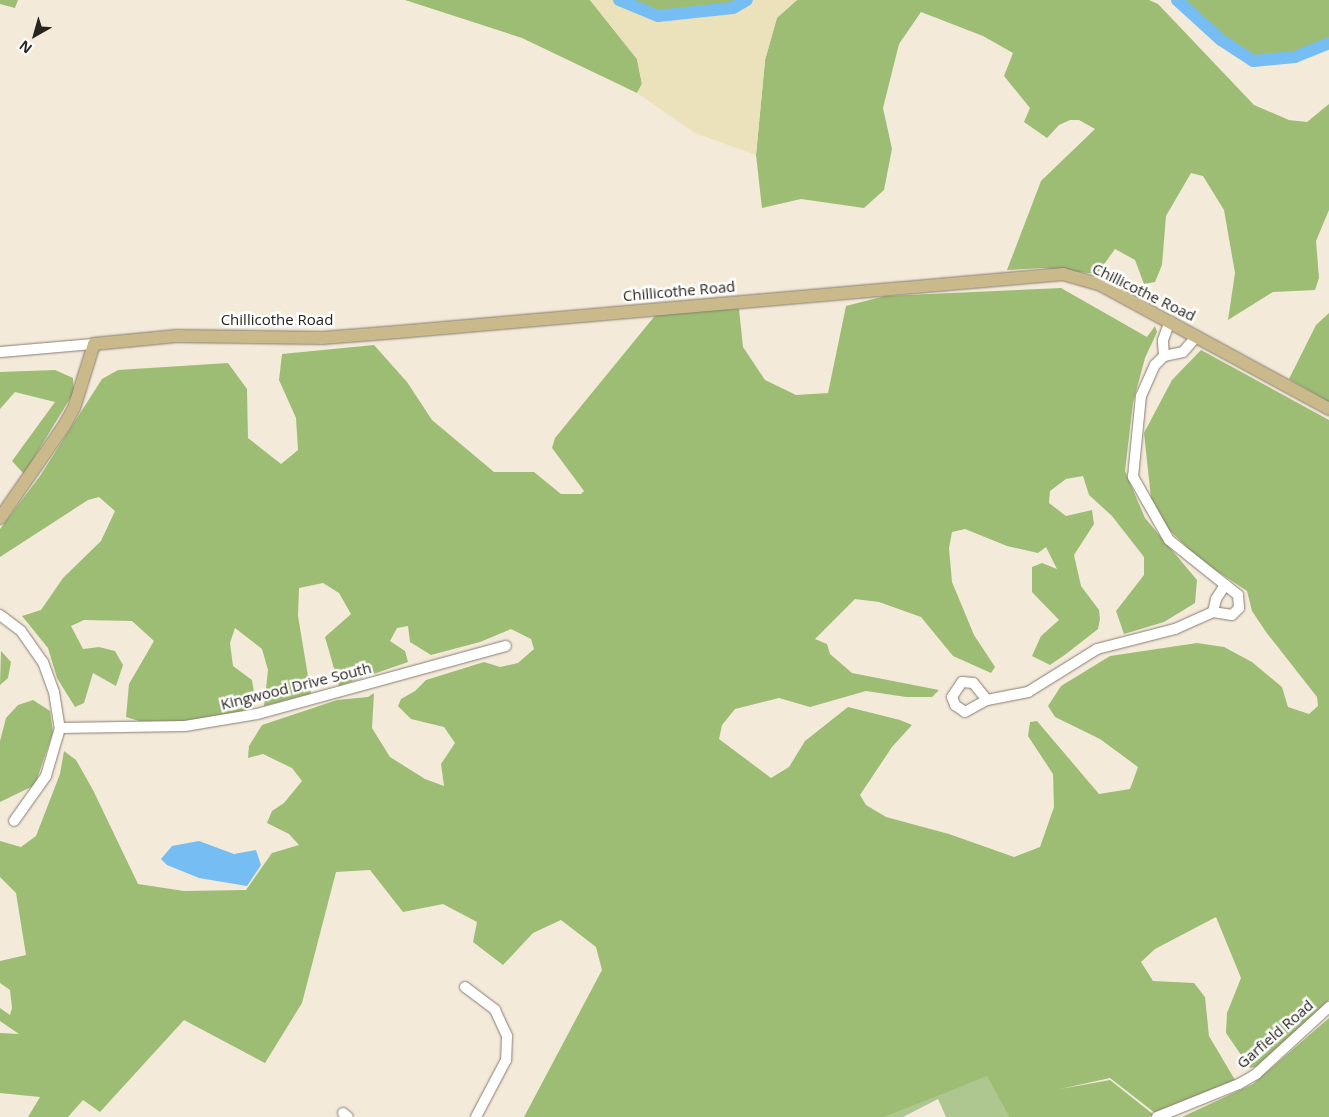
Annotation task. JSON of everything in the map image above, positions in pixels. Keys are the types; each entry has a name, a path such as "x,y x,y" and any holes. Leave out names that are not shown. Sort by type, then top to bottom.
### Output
{"main road":[{"name":"Chillicothe Road","path":"94,344 177,336 322,338 1036,274 1081,278 1170,321 1329,408"},
{"path":"0,518 64,426 74,408 94,344"}],"street":[{"path":"1164,356 1163,340 1170,321"},
{"path":"987,700 1028,692 1097,649 1175,629 1214,612 1232,615 1239,608 1238,595 1169,540 1133,477 1141,396 1155,365 1164,356 1184,352 1197,336"},
{"name":"Chillicothe Road","path":"0,352 94,344"},
{"path":"1214,612 1216,599 1225,585"},
{"path":"0,615 20,631 43,662 54,692 60,728 46,776 14,821"},
{"name":"Kingwood Drive South","path":"60,728 185,726 256,714 506,646"},
{"path":"465,987 499,1015 508,1045 506,1060 476,1117"},
{"name":"Garfield Road","path":"1157,1117 1239,1084 1256,1074 1329,1007"}],"green space":[{"path":"0,0 18,0 15,8 0,4"},
{"path":"405,0 590,0 637,59 642,84 637,93 522,38"},
{"path":"619,0 747,0 733,8 658,16"},
{"path":"797,0 1149,0 1158,4 1254,105 1289,120 1307,122 1329,104 1329,210 1316,241 1319,278 1315,290 1273,292 1228,320 1235,273 1224,210 1203,176 1191,173 1166,216 1162,265 1155,282 1144,284 1135,260 1115,249 1097,274 1043,268 1007,270 1041,181 1095,129 1079,120 1070,120 1059,125 1047,138 1024,122 1030,108 1004,76 1013,53 983,36 921,12 899,44 883,108 892,149 884,190 864,208 801,199 762,208 756,155 765,60 777,17"},
{"path":"1183,0 1329,0 1329,43 1295,57 1253,61 1221,40"},
{"path":"1061,288 1147,337 1155,326 1157,332 1145,358 1133,403 1125,471 1145,518 1197,580 1195,603 1164,622 1124,634 1116,611 1144,575 1144,557 1112,516 1089,495 1083,476 1066,479 1050,491 1049,503 1066,516 1092,510 1094,524 1074,555 1081,586 1099,610 1100,619 1098,629 1066,654 1050,665 1032,656 1041,636 1059,620 1032,592 1032,567 1042,563 1057,569 1046,547 1038,553 1007,546 965,529 952,532 949,548 952,582 974,635 995,667 991,673 953,656 921,617 879,602 855,599 815,639 827,644 830,654 852,673 939,690 932,697 906,697 866,691 810,707 779,698 735,709 722,725 719,739 771,778 789,767 805,741 848,707 900,720 912,725 892,747 860,795 866,805 886,817 949,834 1014,857 1040,847 1054,807 1053,774 1028,736 1030,722 1037,721 1099,794 1130,789 1138,767 1100,739 1055,717 1048,706 1061,686 1110,656 1197,643 1224,647 1252,662 1282,687 1288,707 1309,714 1318,706 1317,697 1252,611 1247,591 1200,560 1165,526 1151,498 1144,433 1172,380 1201,350 1329,420 1329,1000 1259,1066 1250,1068 1226,1033 1227,1013 1241,978 1216,917 1155,949 1141,962 1153,981 1194,983 1205,997 1209,1036 1235,1080 1155,1113 1110,1078 1060,1089 1110,1080 1154,1115 1148,1117 1009,1117 987,1076 885,1117 524,1117 602,970 596,947 561,920 533,933 503,965 473,942 477,922 443,904 403,912 370,870 336,872 302,1003 265,1063 184,1020 100,1112 83,1100 68,1117 28,1117 40,1097 0,1093 0,1033 19,1034 0,1021 0,1008 10,1015 12,1008 10,990 0,983 0,961 26,955 16,893 0,877 0,841 21,847 36,836 60,774 64,751 76,760 93,790 138,884 184,891 246,890 272,853 299,845 289,834 267,823 272,811 284,803 302,781 292,768 263,754 248,758 249,746 262,725 337,700 368,697 374,693 372,728 390,757 425,779 444,786 441,764 455,743 444,727 411,719 398,706 401,699 415,691 426,680 484,662 500,667 518,663 534,649 531,639 511,629 480,642 431,655 410,642 408,626 397,628 390,641 405,651 408,662 339,686 325,637 351,614 339,593 323,583 299,588 298,616 311,694 264,706 268,670 262,649 235,628 230,643 233,666 252,680 255,698 249,711 187,722 139,721 126,717 129,684 154,641 132,621 84,620 71,626 83,649 99,647 115,651 123,665 116,686 93,673 84,703 75,707 57,678 48,648 22,616 41,610 63,578 101,541 115,511 99,497 88,500 0,557 0,529 40,476 102,379 118,370 228,363 247,389 248,438 281,464 298,450 296,418 279,380 282,354 374,345 407,382 432,420 494,472 534,472 561,494 581,494 584,491 552,448 555,438 658,312 739,309 743,347 765,380 796,395 828,393 846,306 885,296"},
{"path":"1329,313 1329,402 1289,379 1316,325"},
{"path":"55,370 73,378 74,392 24,474 12,461 55,402 15,392 0,409 0,372"},
{"path":"1,651 11,662 8,678 0,685"},
{"path":"33,700 50,711 53,732 35,785 0,802 0,741 6,718 18,705"},
{"path":"1329,1018 1329,1117 1182,1117 1253,1084"},
{"path":"987,1075 1009,1117 946,1117 938,1099 903,1117 885,1117"}],"sand":[{"path":"590,0 619,0 659,16 733,8 747,0 797,0 777,18 765,60 756,155 695,133 637,93 642,84 637,59"}],"water":[{"path":"199,841 234,854 256,850 261,865 247,886 199,878 167,865 161,859 172,846"}],"waterway":[{"path":"619,0 658,16 733,8 747,0"},
{"path":"1177,0 1221,40 1253,61 1295,57 1329,43"}]}
